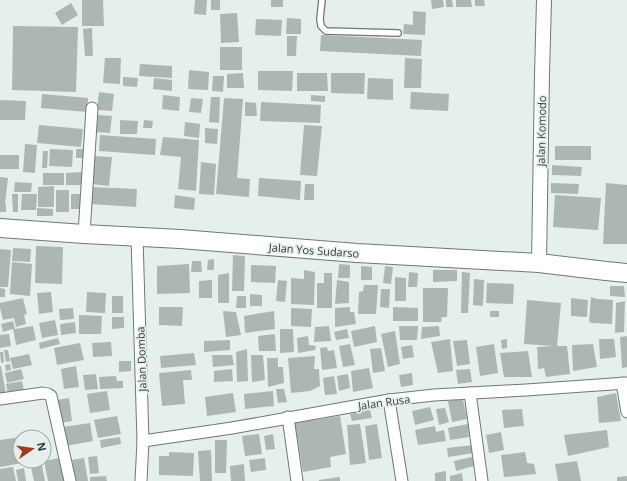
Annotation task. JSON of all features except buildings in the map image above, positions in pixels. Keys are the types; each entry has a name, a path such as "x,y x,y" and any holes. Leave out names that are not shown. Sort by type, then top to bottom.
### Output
{"highway":[{"name":"Jalan Yos Sudarso","path":"0,228 180,239 357,253 540,263 627,273"}],"street":[{"name":"Jalan Komodo","path":"540,263 544,0"},
{"path":"84,234 92,108"},
{"name":"Jalan Domba","path":"137,237 143,441 141,481"},
{"path":"625,383 627,412"},
{"name":"Jalan Rusa","path":"143,441 232,428 389,400 434,395 625,383"},
{"path":"0,399 43,393 51,396 70,481"},
{"path":"470,393 482,481"},
{"path":"389,400 402,481"},
{"path":"288,417 297,481"}],"lane":[{"path":"322,0 320,19 321,26 326,31 398,33"}]}
